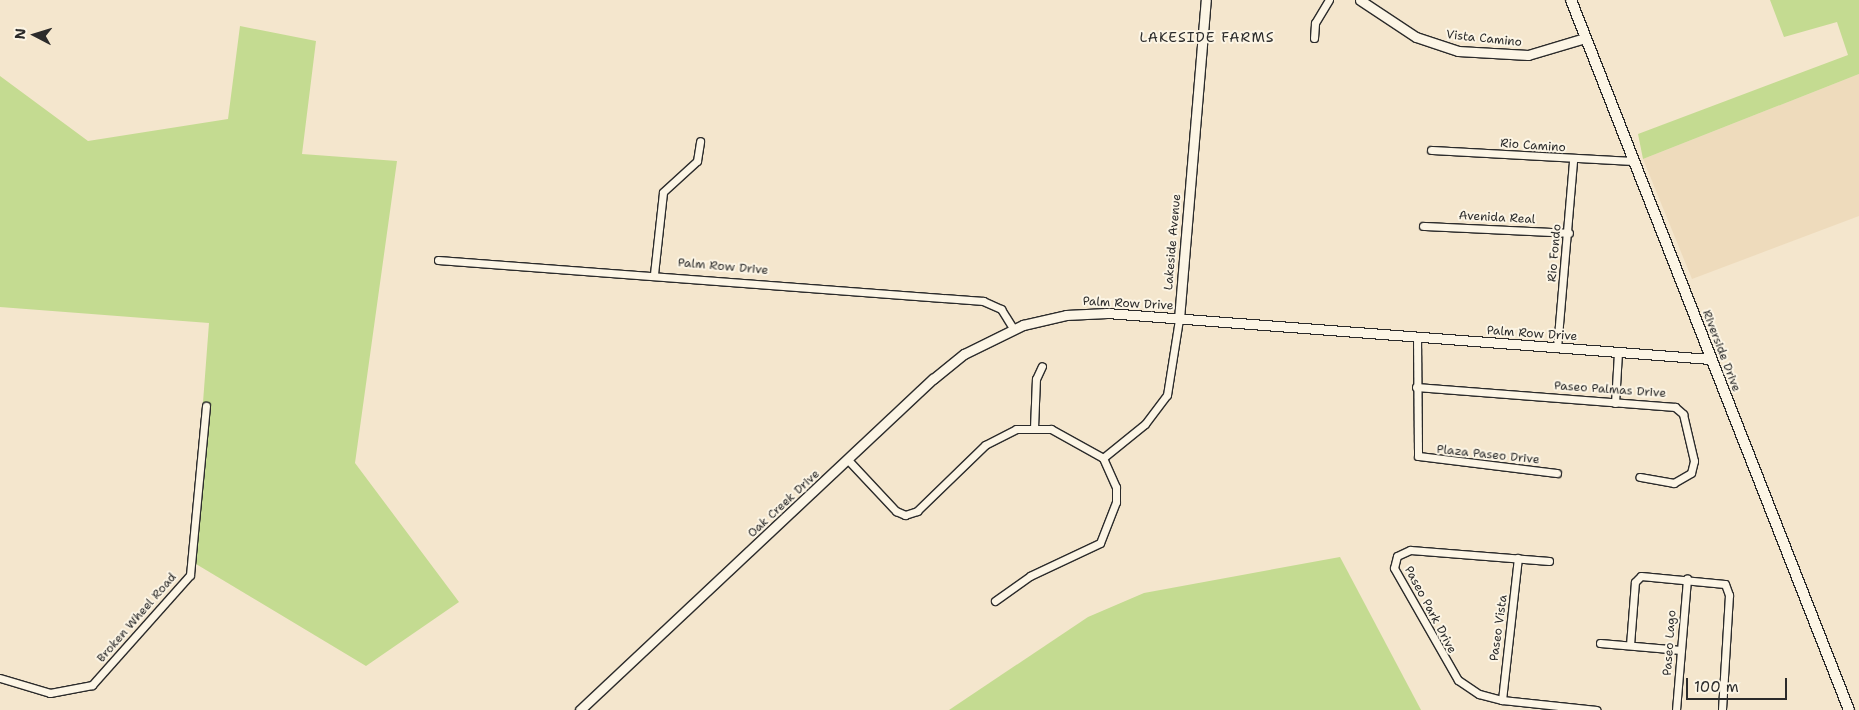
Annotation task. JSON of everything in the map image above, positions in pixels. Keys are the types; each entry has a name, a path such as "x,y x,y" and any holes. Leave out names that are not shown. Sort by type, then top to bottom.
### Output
{"main road":[{"name":"Riverside Drive","path":"1571,0 1849,710"}],"street":[{"name":"Lakeside Avenue","path":"1104,458 1145,424 1167,395 1179,319 1206,0"},
{"path":"1314,38 1315,23 1329,0"},
{"name":"Vista Camino","path":"1360,0 1416,37 1458,51 1528,55 1585,38"},
{"path":"654,274 664,192 697,161 700,141"},
{"name":"Rio Camino","path":"1431,150 1573,160 1634,161"},
{"name":"Rio Fondo","path":"1557,348 1569,233 1573,160"},
{"name":"Avenida Real","path":"1424,226 1569,233"},
{"name":"Palm Row Drive","path":"438,260 654,274 983,301 1001,309 1013,328 1081,314 1179,319 1618,353 1710,358"},
{"name":"Oak Creek Drive","path":"580,710 964,354 1013,328"},
{"name":"Plaza Paseo Drive","path":"1417,337 1415,450 1420,458 1556,473"},
{"path":"1615,403 1618,353"},
{"path":"1034,428 1036,379 1042,366"},
{"name":"Paseo Palmas Drive","path":"1416,387 1615,403 1672,405 1683,414 1694,458 1692,473 1674,483 1640,478"},
{"name":"Broken Wheel Road","path":"0,678 50,693 92,685 190,575 206,406"},
{"path":"849,460 896,511 909,515 985,445 1016,429 1034,428 1067,435 1104,458 1116,487 1116,502 1100,543 1030,576 995,601"},
{"name":"Paseo Park Drive","path":"1549,561 1410,550 1398,556 1394,568 1446,666 1478,694 1502,700 1555,708 1596,710"},
{"name":"Paseo Vista","path":"1502,700 1518,558"},
{"path":"1630,645 1635,582 1646,575 1721,582 1730,596 1722,710"},
{"name":"Paseo Lago","path":"1676,710 1687,578"},
{"path":"1600,643 1681,650"}],"shaded area":[{"path":"1859,74 1859,216 1692,279 1643,159"}],"green space":[{"path":"1770,0 1859,0 1859,74 1643,159 1638,134 1848,55 1837,22 1784,37"},
{"path":"240,26 316,41 302,154 397,161 355,463 459,602 366,666 191,561 209,323 0,307 0,76 88,141 228,119"},
{"path":"1340,557 1421,710 949,710 1088,617 1144,593"}],"district":[{"name":"LAKESIDE FARMS","path":"1207,37"}]}
